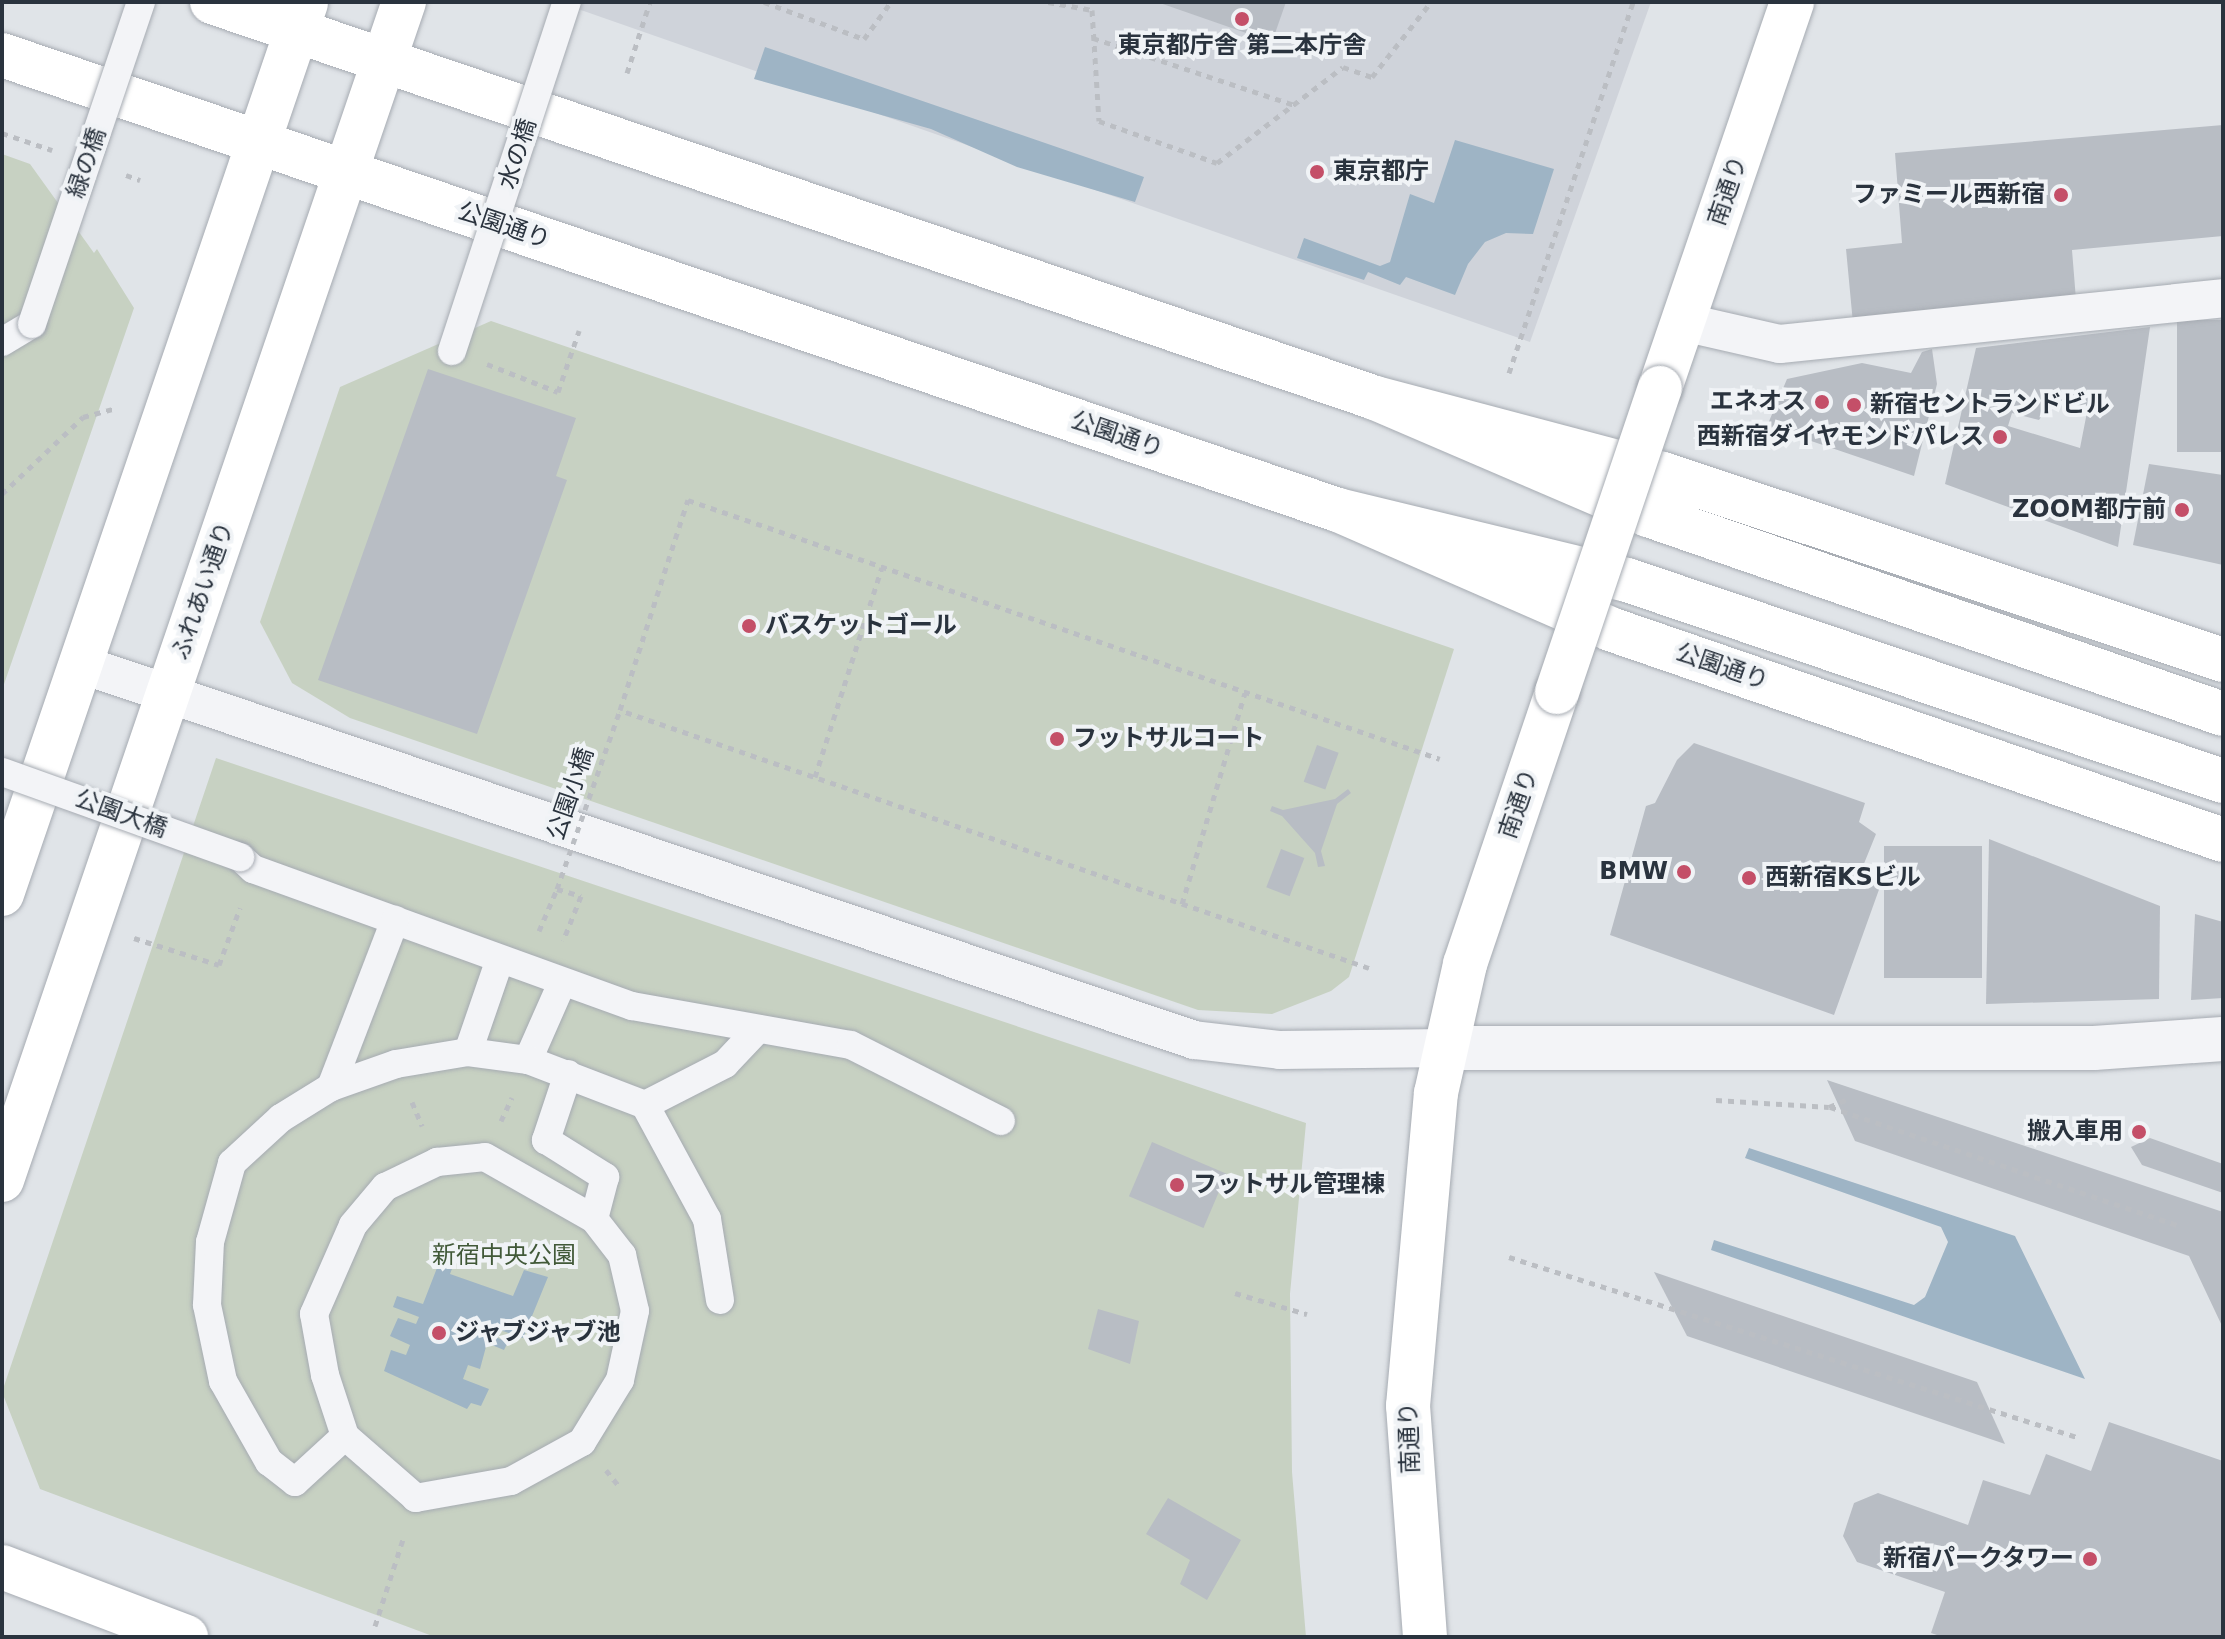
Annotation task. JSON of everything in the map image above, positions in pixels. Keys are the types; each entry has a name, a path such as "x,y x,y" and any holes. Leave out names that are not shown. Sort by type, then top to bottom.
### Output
{"main road":[{"path":"212,2 301,16 384,61 1375,398 1663,474 2223,660"},
{"name":"ふれあい通り","path":"2,1180 404,2"},
{"name":"南通り","path":"1425,1637 1408,1406 1415,1287 1446,1048 1465,964 1792,2"},
{"path":"2,894 301,16"},
{"name":"公園通り","path":"2,55 1338,510 1610,629 2223,840"},
{"path":"1375,398 1648,515 2223,714"},
{"path":"1338,510 1627,580 2223,781"},
{"path":"2,1567 186,1637"}],"street":[{"name":"緑の橋","path":"2,342 32,324 141,2"},
{"name":"水の橋","path":"452,351 560,9"},
{"path":"1683,322 1780,344 2223,298"},
{"path":"80,664 1194,1040 1280,1050 2094,1048 2223,1039"},
{"name":"公園大橋","path":"2,772 562,983 632,1006 851,1045 1001,1121"},
{"path":"331,1087 395,920"},
{"path":"468,1052 500,959"},
{"path":"528,1060 562,983"},
{"path":"645,1105 725,1064 758,1029"},
{"path":"345,1436 295,1482 269,1462 223,1381 207,1305 210,1242 232,1163 281,1118 331,1087 396,1064 468,1052 528,1060 645,1105 707,1219 720,1300"},
{"path":"568,1074 546,1140 605,1177 594,1219"},
{"path":"485,1157 594,1219 622,1255 635,1311 620,1380 582,1442 511,1481 416,1498 345,1436 325,1375 314,1314 353,1225 385,1187 437,1162 485,1157"}],"path":[{"path":"627,73 650,2"},
{"path":"764,2 864,39 891,2"},
{"path":"1048,2 1092,10 1099,121 1217,163 1298,106 1343,67 1372,77 1431,2"},
{"path":"1509,373 1633,2"},
{"path":"1093,38 1298,106"},
{"path":"452,351 558,392 579,331"},
{"path":"2,494 83,417 122,407"},
{"name":"公園小橋","path":"557,889 620,710 688,500 882,567"},
{"path":"815,777 882,567 1440,759"},
{"path":"1182,904 1245,693"},
{"path":"620,710 1369,968"},
{"path":"133,938 219,965 247,863"},
{"path":"485,1157 528,1060"},
{"path":"396,1064 437,1162"},
{"path":"1829,1107 2180,1226"},
{"path":"1509,1257 2077,1437"},
{"path":"1235,1293 1307,1314"},
{"path":"375,1626 416,1498"}],"shaded area":[{"name":"東京都庁","path":"558,2 1651,2 1530,342"}],"green space":[{"path":"2,154 30,164 94,253 97,249 134,308 2,690"},
{"path":"491,321 1454,649 1349,977 1331,991 1272,1014 1198,1010 350,718 292,683 260,622 340,387"},
{"name":"新宿中央公園","path":"216,758 1306,1123 1290,1294 1292,1472 1306,1637 435,1637 40,1489 2,1392"}],"water":[{"path":"765,47 1144,177 1135,202 1017,167 931,129 754,79"},
{"path":"1455,140 1554,169 1533,234 1506,233 1485,242 1468,264 1455,295 1406,277 1400,285 1368,272 1364,280 1297,258 1304,238 1380,266 1390,262 1410,194 1434,203"},
{"path":"1749,1148 2015,1236 2085,1379 1711,1250 1714,1240 1914,1305 1925,1297 1948,1242 1941,1227 1745,1158"},
{"name":"ジャブジャブ池","path":"442,1255 457,1256 450,1274 513,1296 524,1270 548,1277 523,1338 483,1324 480,1331 508,1342 504,1350 487,1343 480,1369 468,1365 463,1379 489,1389 481,1406 471,1403 467,1409 384,1371 391,1350 406,1355 410,1345 390,1336 398,1318 416,1324 419,1317 393,1307 397,1296 423,1304"}],"building":[{"name":"東京都庁舎 第二本庁舎","path":"1157,2 1286,2 1272,42"},
{"name":"ファミール西新宿","path":"2223,125 2223,236 2072,250 2077,312 1854,334 1846,249 1902,243 1895,153"},
{"path":"2177,320 2223,320 2223,452 2177,452"},
{"name":"西新宿ダイヤモンドパレス","path":"2150,327 2118,547 1945,484 1976,348","holes":["2053,399 2088,407 2080,448 2008,426 2012,413 2039,420"]},
{"name":"新宿セントランドビル","path":"1932,349 1937,384 1914,476 1767,426 1787,379 1862,363 1911,373 1922,352"},
{"path":"428,369 576,418 556,476 567,480 477,734 318,680"},
{"name":"ZOOM都庁前","path":"2149,464 2223,475 2223,565 2133,545"},
{"name":"西新宿KSビル","path":"1694,743 1865,803 1859,822 1876,834 1861,871 1881,884 1834,1015 1610,935 1646,806 1655,803 1677,760"},
{"path":"1317,745 1339,753 1325,790 1304,782"},
{"path":"1348,789 1351,793 1337,804 1321,851 1325,866 1318,867 1315,853 1282,816 1270,811 1272,806 1283,810 1335,799"},
{"path":"1989,839 2160,906 2159,999 1986,1004"},
{"path":"1884,846 1982,846 1982,978 1884,978"},
{"path":"1281,849 1304,858 1290,896 1266,887"},
{"path":"2195,914 2223,922 2223,998 2191,1000"},
{"path":"1827,1080 2223,1212 2223,1328 2189,1256 1855,1141"},
{"path":"2150,1138 2223,1164 2223,1193 2142,1165 2131,1147"},
{"name":"フットサル管理棟","path":"1152,1142 1227,1174 1204,1228 1129,1196"},
{"path":"1654,1272 1977,1382 2005,1444 1687,1336"},
{"path":"1098,1309 1139,1321 1130,1364 1088,1349"},
{"name":"新宿パークタワー","path":"2109,1422 2223,1461 2223,1637 1943,1637 1931,1633 1945,1592 1857,1562 1843,1536 1854,1503 1878,1493 1968,1525 1983,1480 2030,1495 2046,1454 2091,1471"},
{"path":"1168,1498 1241,1540 1207,1600 1180,1584 1190,1560 1146,1534"}],"place":[{"name":"東京都庁舎 第二本庁舎","path":"1242,19"},
{"name":"東京都庁","path":"1317,172"},
{"name":"ファミール西新宿","path":"2061,195"},
{"name":"エネオス","path":"1822,402"},
{"name":"新宿セントランドビル","path":"1854,405"},
{"name":"西新宿ダイヤモンドパレス","path":"2000,437"},
{"name":"ZOOM都庁前","path":"2182,510"},
{"name":"バスケットゴール","path":"749,626"},
{"name":"フットサルコート","path":"1057,739"},
{"name":"BMW","path":"1684,872"},
{"name":"西新宿KSビル","path":"1749,878"},
{"name":"搬入車用","path":"2139,1132"},
{"name":"フットサル管理棟","path":"1177,1185"},
{"name":"ジャブジャブ池","path":"439,1333"},
{"name":"新宿パークタワー","path":"2090,1559"}]}
